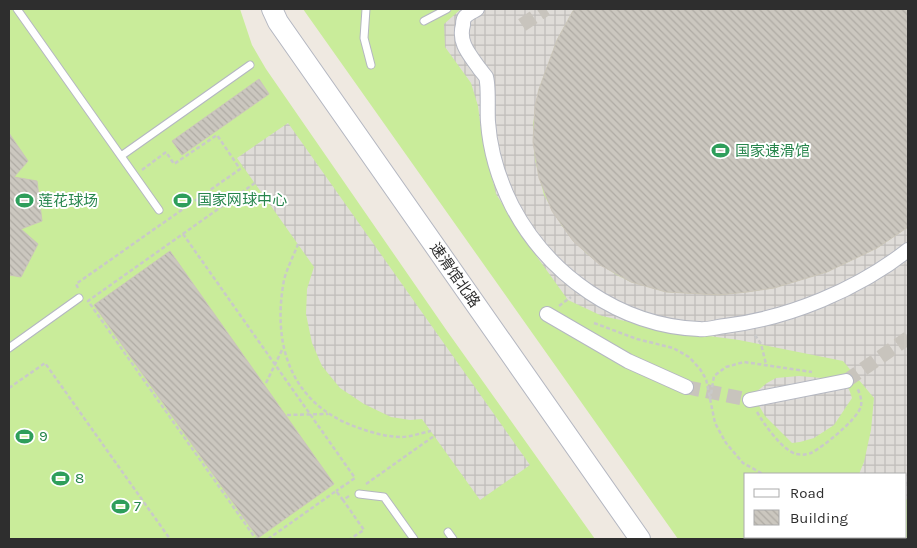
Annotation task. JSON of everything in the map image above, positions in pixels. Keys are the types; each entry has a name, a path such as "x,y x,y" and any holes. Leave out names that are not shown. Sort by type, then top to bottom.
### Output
{"street":[{"name":"速滑馆北路","path":"272,9 284,30 640,539"},
{"path":"477,9 465,17 460,34 465,48 486,78 488,129 503,187 521,222 548,257 580,286 617,308 658,323 701,330 747,324 794,310 824,298 880,270 908,250"},
{"path":"547,314 628,361 686,387"},
{"path":"750,400 846,381"}],"lane":[{"path":"17,9 159,210"},
{"path":"366,9 364,38 371,65"},
{"path":"424,21 447,9"},
{"path":"121,156 250,65"},
{"path":"9,348 81,295"},
{"path":"359,494 384,497 414,539"},
{"path":"448,532 454,539"}],"path":[{"path":"134,175 166,152 174,164 216,135 241,168 76,284 81,295 88,301 256,539"},
{"path":"88,301 255,183"},
{"path":"183,234 355,478 268,539"},
{"path":"298,244 285,278 281,316 283,346 292,373 308,396 330,414 369,432 401,437 431,431"},
{"path":"547,314 568,300 580,286"},
{"path":"747,324 761,344 766,364"},
{"path":"266,383 283,346"},
{"path":"710,400 714,376 726,367 744,362 815,372"},
{"path":"9,388 45,363 170,539"},
{"path":"750,400 758,415 783,447 794,453 807,454 813,452 841,430 858,413 862,400 860,394 855,386 846,381"},
{"path":"287,414 330,414"},
{"path":"336,491 343,500"}],"green space":[{"name":"国家网球中心","path":"9,9 240,9 252,45 266,69 447,331 595,539 9,539"},
{"name":"国家速滑馆","path":"303,9 908,9 908,539 678,539"}],"shaded area":[{"path":"461,9 574,9 557,40 539,89 533,124 535,160 544,195 562,226 586,253 615,274 631,282 666,292 719,295 774,288 827,272 877,248 908,227 907,498 907,473 859,473 864,462 871,430 874,398 843,361 739,340 671,331 602,316 568,300 527,243 496,194 482,137 478,106 471,83 445,47 444,24"},
{"path":"288,123 530,465 480,500 422,419 410,420 391,417 364,404 340,388 322,366 312,343 306,314 307,289 314,267 237,158"},
{"path":"799,376 822,378 849,389 852,398 834,425 814,438 792,443 765,416 758,404 756,392 776,378"},
{"path":"830,538 874,538 873,539"}],"building":[{"name":"国家速滑馆","path":"574,9 908,9 908,227 877,248 827,272 774,288 747,292 719,295 666,292 631,282 600,265 573,241 552,211 539,178 533,142 535,106 539,89 557,40"},
{"path":"259,79 269,94 182,155 172,141"},
{"name":"莲花球场","path":"9,133 28,161 14,177 37,181 42,221 21,229 38,244 21,277 9,275"},
{"path":"170,251 334,484 258,538 94,305"}],"tunnel":[{"path":"522,25 546,9"},
{"path":"846,381 908,338"},
{"path":"686,387 750,400"}],"place":[{"name":"国家速滑馆","path":"721,151"},
{"name":"国家网球中心","path":"183,200"},
{"name":"莲花球场","path":"24,201"},
{"name":"9","path":"25,436"},
{"name":"8","path":"61,478"},
{"name":"7","path":"120,506"}]}
